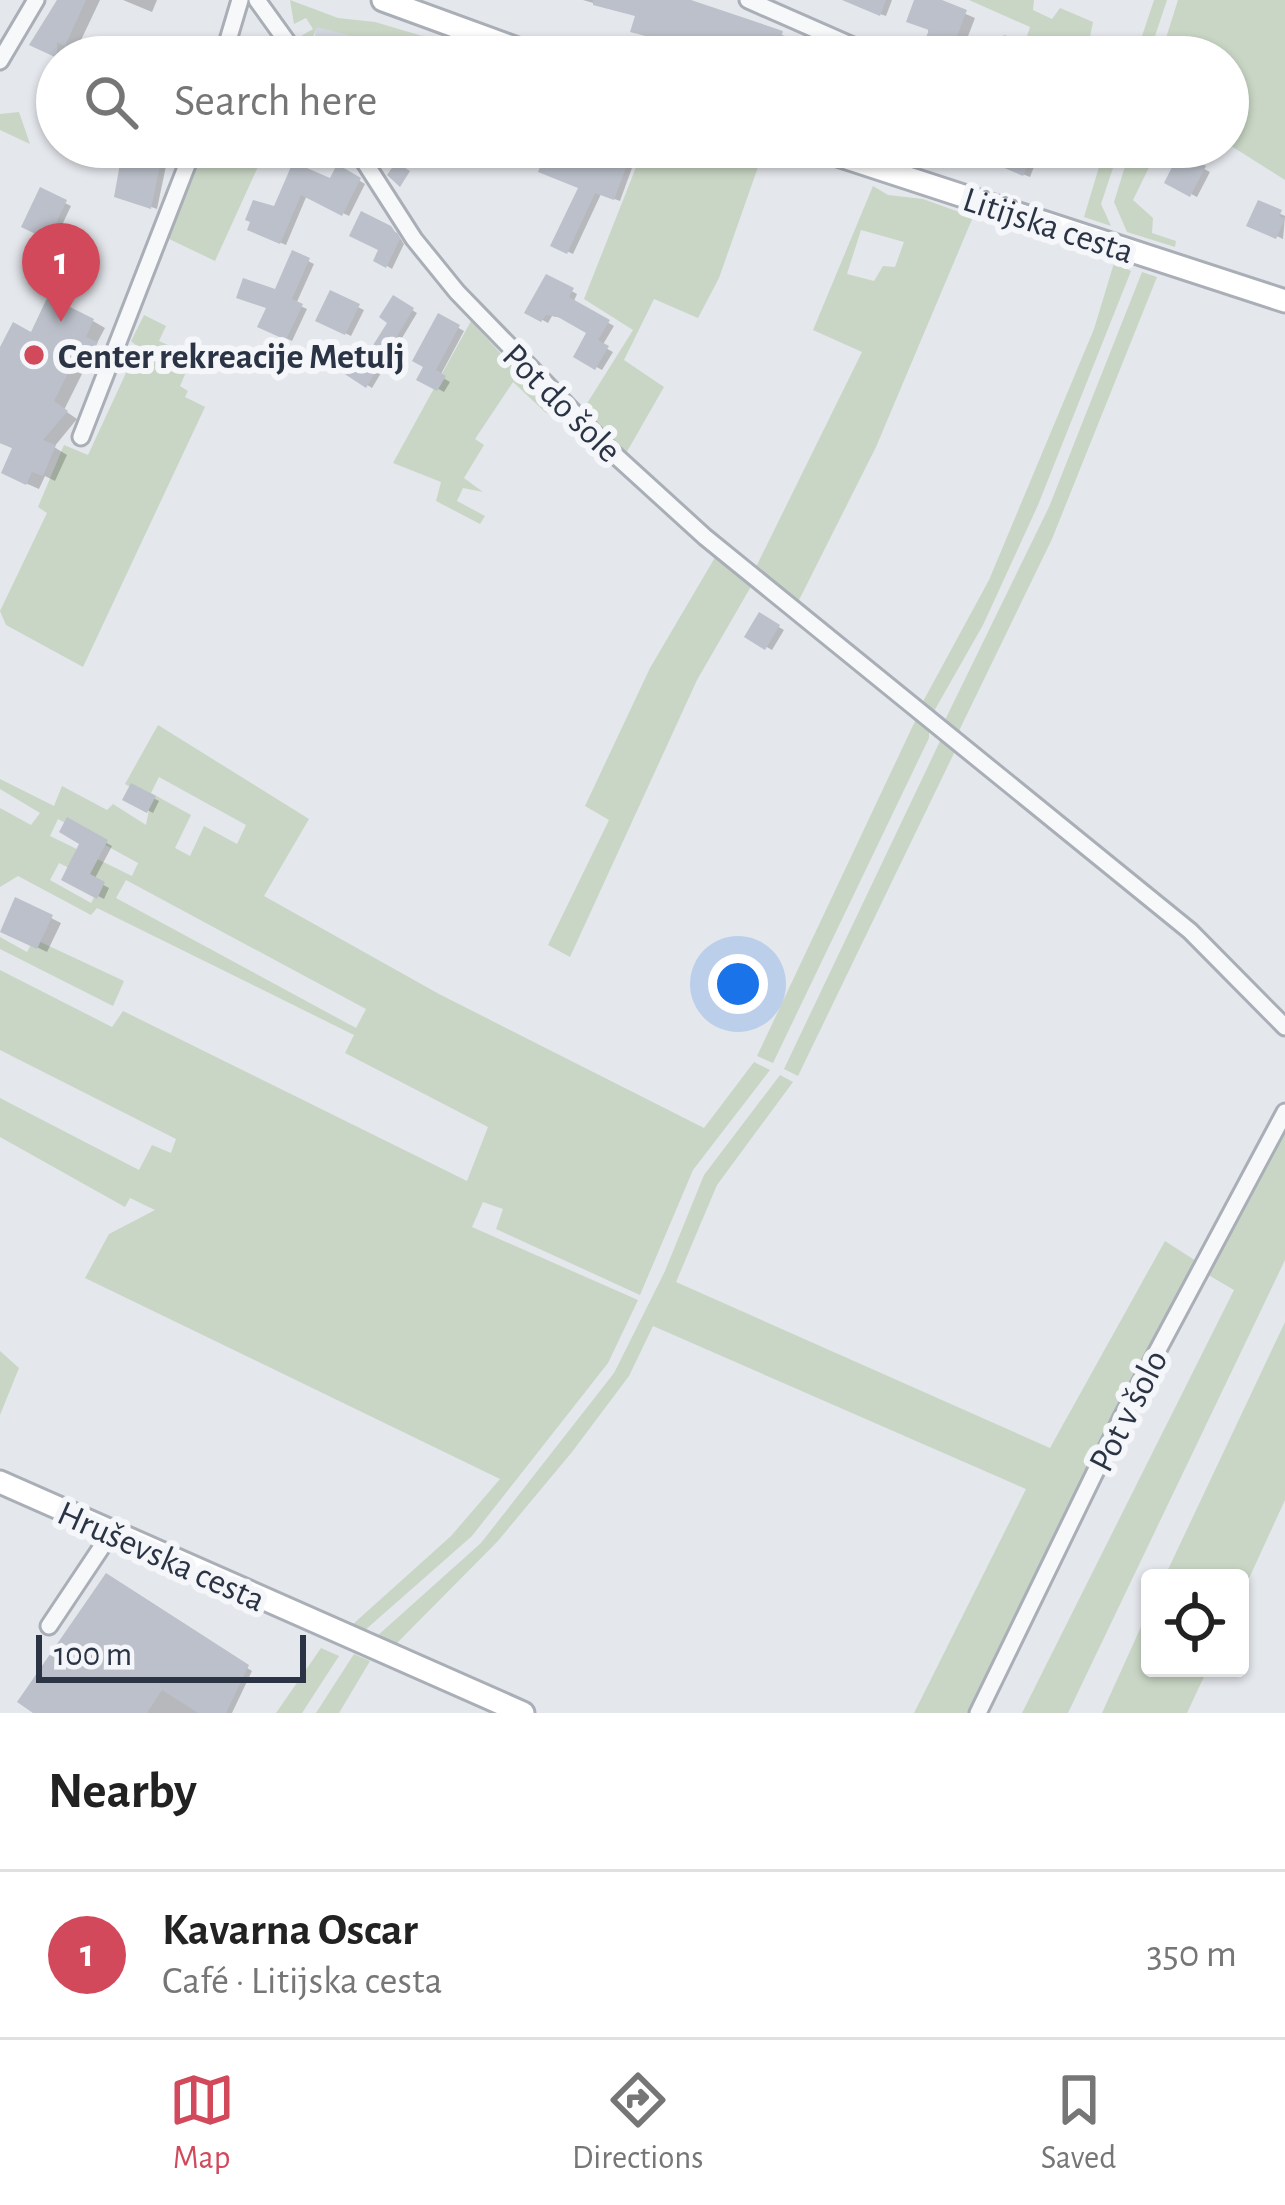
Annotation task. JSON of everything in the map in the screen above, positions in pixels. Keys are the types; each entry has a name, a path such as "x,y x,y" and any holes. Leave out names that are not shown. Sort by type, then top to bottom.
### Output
{"main road":[{"path":"383,0 481,36"},
{"name":"Litijska cesta","path":"877,168 1285,302"},
{"name":"Hruševska cesta","path":"0,1482 523,1713"}],"street":[{"path":"0,61 36,0"},
{"path":"229,36 240,0"},
{"path":"257,0 283,36"},
{"path":"748,0 830,36"},
{"path":"81,437 186,168"},
{"name":"Pot do šole","path":"368,168 414,239 530,371 705,537 1190,931 1285,1027"},
{"name":"Pot v šolo","path":"978,1713 1131,1400 1285,1112"},
{"path":"49,1626 111,1533"}],"shaded area":[{"path":"316,26 361,36 315,36"}],"green space":[{"path":"290,0 338,18 375,22 422,36 352,36 317,27 313,36 301,36 313,29 306,18 294,24"},
{"path":"969,0 1034,0 1033,10 1052,19 1060,8 1093,22 1090,36 1027,36 1030,27"},
{"path":"1154,0 1167,0 1155,36 1142,36"},
{"path":"1178,0 1285,0 1285,180 1249,157 1249,36 1167,36"},
{"path":"19,112 30,144 0,130 0,114"},
{"path":"193,168 257,168 215,261 165,237"},
{"path":"636,168 758,168 719,278 698,318 654,299 624,360 664,387 621,462 576,421 633,330 584,299"},
{"path":"1099,168 1113,168 1101,204 1111,226 1084,217"},
{"path":"1125,168 1149,168 1133,200 1153,218 1152,233 1176,241 1175,247 1127,232 1114,202"},
{"path":"873,186 888,195 923,199 973,217 876,447 797,604 754,571 862,352 813,330","holes":["861,230 904,242 895,267 883,266 874,281 847,274"]},
{"path":"1114,263 1131,271 1038,505 983,625 933,713 920,707 989,580 1094,329"},
{"path":"1142,272 1157,277 1052,539 956,737 945,726 946,718 1049,507"},
{"path":"144,315 166,326 159,341 183,352 177,369 186,372 180,386 188,391 185,397 205,407 83,667 6,625 0,611 47,513 38,507 64,445 88,455 138,347 131,341"},
{"path":"471,321 550,407 546,413 513,382 475,439 484,445 464,478 483,492 463,488 457,501 485,516 480,524 436,501 441,482 393,463"},
{"path":"717,554 753,583 697,680 570,957 548,945 609,820 585,806 650,668"},
{"path":"917,717 929,728 929,738 773,1063 757,1056"},
{"path":"158,725 309,819 264,896 439,994 704,1128 754,1062 770,1070 693,1170 640,1295 496,1229 503,1209 483,1202 472,1227 638,1300 608,1363 472,1536 364,1631 352,1625 451,1536 500,1479 85,1278 109,1234 155,1210 130,1198 125,1207 0,1137 0,1098 139,1170 152,1145 171,1153 176,1139 0,1050 0,970 112,1027 123,1011 467,1181 488,1127 345,1053 354,1035 97,908 91,915 18,876 0,887 0,808 31,825 40,813 0,789 0,779 54,806 62,786 107,810 113,804 146,825 151,799 125,784","holes":["159,777 246,825 237,844 204,826 190,856 175,848 191,815 151,793","58,819 138,863 132,876 50,836","59,863 101,884 91,903 50,880","126,880 366,1009 356,1028 116,898"]},
{"path":"942,737 956,749 798,1076 784,1069"},
{"path":"0,937 27,952 34,939 124,981 113,1006 0,949"},
{"path":"780,1075 793,1082 717,1185 676,1282 1050,1448 1165,1241 1196,1261 972,1713 914,1713 1026,1489 653,1326 629,1376 497,1542 395,1645 376,1637 481,1543 614,1373 665,1271 704,1175"},
{"path":"1285,1121 1285,1260 1068,1713 1022,1713 1234,1290 1205,1273"},
{"path":"1285,1322 1285,1500 1249,1578 1249,1569 1168,1569"},
{"path":"0,1351 19,1368 0,1415"},
{"path":"1141,1627 1141,1677 1204,1677 1187,1713 1102,1713"},
{"path":"321,1648 339,1656 302,1713 276,1713"},
{"path":"354,1654 370,1661 339,1713 316,1713"}],"building":[{"path":"57,0 86,0 70,36 36,36 36,48 29,45"},
{"path":"593,0 691,0 783,31 781,36 646,36 630,32 635,16 593,5"},
{"path":"842,0 886,0 880,16"},
{"path":"914,0 942,0 967,10 957,36 927,36 929,30 906,22"},
{"path":"119,168 159,168 151,209 114,197"},
{"path":"290,168 307,168 330,178 335,168 344,168 361,178 342,216 301,195 280,244 247,230 250,222 245,220 253,200 274,206"},
{"path":"392,168 410,171 400,187 387,175"},
{"path":"540,168 626,168 614,200 595,193 567,254 550,246 578,188 538,172"},
{"path":"1172,168 1205,168 1190,197 1164,183"},
{"path":"40,187 67,200 48,240 21,227"},
{"path":"1258,200 1282,210 1279,216 1285,219 1276,239 1246,226"},
{"path":"361,211 391,226 400,239 386,268 373,261 378,250 349,236"},
{"path":"292,250 310,258 292,299 303,304 286,340 257,327 266,308 236,298 243,278 275,289"},
{"path":"546,274 574,288 569,297 610,320 598,340 609,346 595,370 573,357 586,333 558,317 546,315 541,322 524,313"},
{"path":"330,290 360,304 345,335 315,321"},
{"path":"393,295 414,308 366,388 334,367 345,347 365,358 387,323 379,317"},
{"path":"48,296 94,319 86,337 98,342 91,355 79,351 54,401 68,411 43,440 56,445 43,476 32,472 26,485 1,473 12,448 0,443 0,347 13,322 31,332"},
{"path":"438,313 460,325 436,370 446,376 437,391 416,380 423,367 412,361"},
{"path":"759,612 780,625 765,650 744,637"},
{"path":"131,783 156,796 147,813 122,800"},
{"path":"67,817 108,840 90,874 105,882 97,899 61,880 79,844 59,832"},
{"path":"15,897 53,915 37,949 0,932"},
{"path":"106,1573 249,1665 226,1713 198,1713 162,1690 147,1713 33,1713 17,1702"}],"place":[{"name":"Kavarna Oscar","path":"61,322"},
{"name":"Center rekreacije Metulj","path":"34,355"}]}
